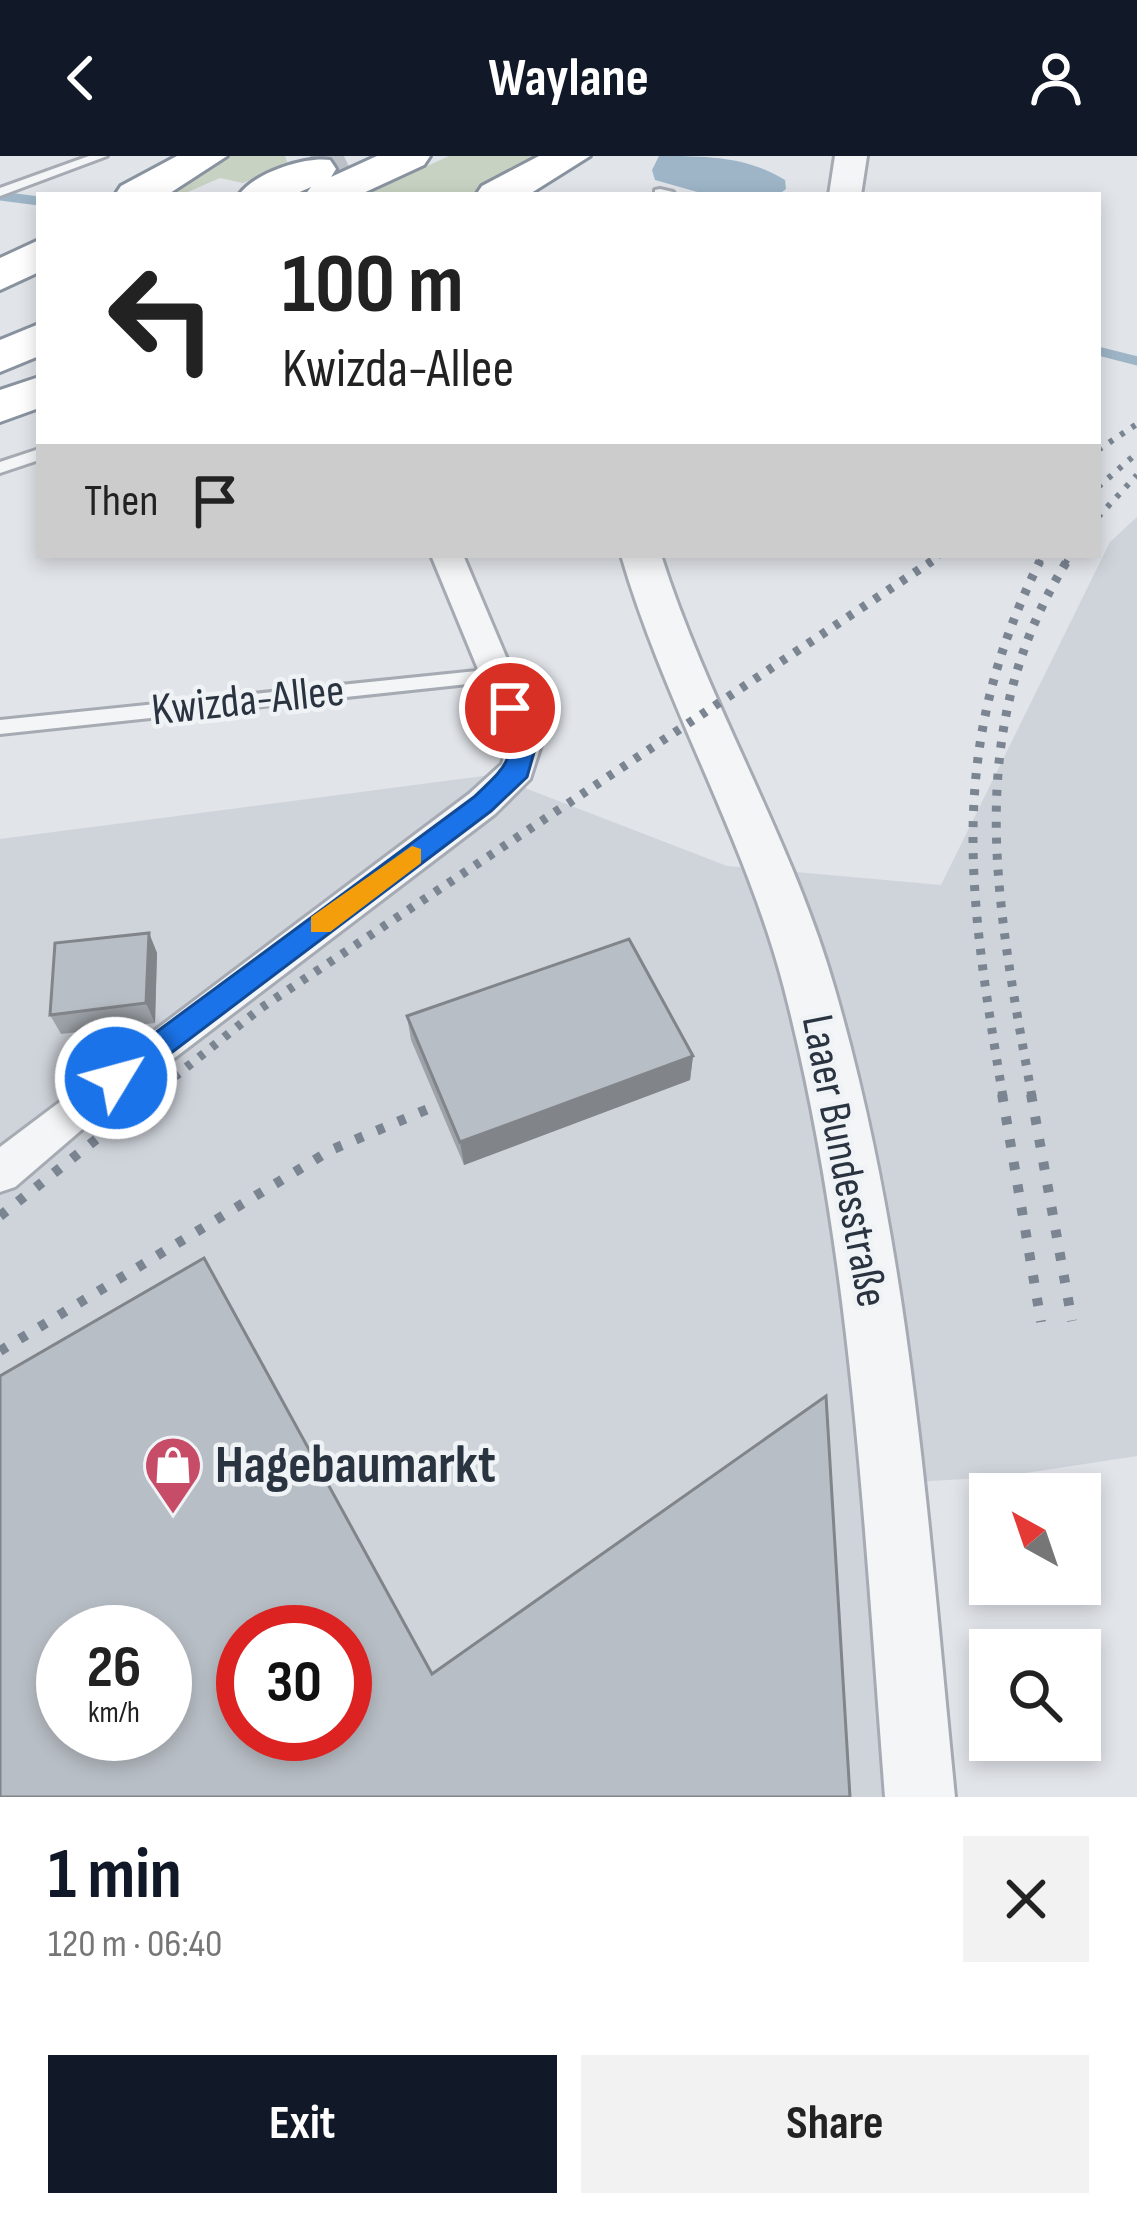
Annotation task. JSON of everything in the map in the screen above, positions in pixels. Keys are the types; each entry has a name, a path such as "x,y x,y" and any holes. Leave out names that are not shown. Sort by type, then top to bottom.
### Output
{"highway":[{"path":"141,192 207,156"},
{"path":"274,192 410,156"},
{"path":"503,192 570,156"},
{"path":"0,277 36,255"},
{"path":"0,322 36,304"},
{"path":"0,358 36,340"},
{"path":"0,407 36,393"}],"street":[{"path":"845,192 851,156"},
{"path":"0,1173 78,1106 482,804 518,770 525,742 448,558"},
{"name":"Laaer Bundesstraße","path":"641,558 676,655 785,908 828,1065 855,1188 877,1333 920,1797"}],"lane":[{"path":"3,191 101,156"},
{"path":"0,468 36,455"},
{"name":"Kwizda-Allee","path":"0,727 496,675"}],"shaded area":[{"path":"1137,517 1137,1456 1026,1473 969,1473 969,1479 861,1485 884,1797 0,1797 0,839 491,775 727,866 941,885 1110,542"}],"green space":[{"path":"223,156 285,156 288,164 243,183 220,178 188,192 158,192"},
{"path":"449,156 553,156 484,192 371,192"}],"water":[{"path":"659,156 708,157 770,172 785,180 786,189 697,192 655,180 652,170"}],"building":[{"path":"149,933 146,1003 50,1015 55,943"},
{"path":"629,939 693,1056 460,1142 407,1016"},
{"name":"Hagebaumarkt","path":"204,1258 432,1674 826,1396 850,1797 0,1797 0,1376"}],"waterway":[{"path":"0,196 36,201"},
{"path":"1101,352 1137,361"}],"tunnel":[{"path":"316,169 344,156"}],"railway":[{"path":"1101,448 1137,424"},
{"path":"1101,484 1137,453"},
{"path":"1101,514 1137,475"},
{"path":"927,564 936,558"},
{"path":"1039,564 1042,558"},
{"path":"1065,564 1068,558"},
{"path":"149,1097 261,1008 932,561"},
{"path":"1003,1097 981,955 973,825 989,697 1040,561"},
{"path":"1032,1097 1000,890 996,824 1000,758 1011,692 1033,627 1067,561"},
{"path":"0,1216 153,1094"},
{"path":"1002,1094 1041,1322"},
{"path":"1031,1094 1072,1321"},
{"path":"0,1351 331,1150 428,1109"}],"slow traffic":[{"path":"321,924 412,856"}],"place":[{"name":"Hagebaumarkt","path":"173,1516"}],"route":[{"path":"116,1078 482,804 518,770 525,742 510,708"}]}
